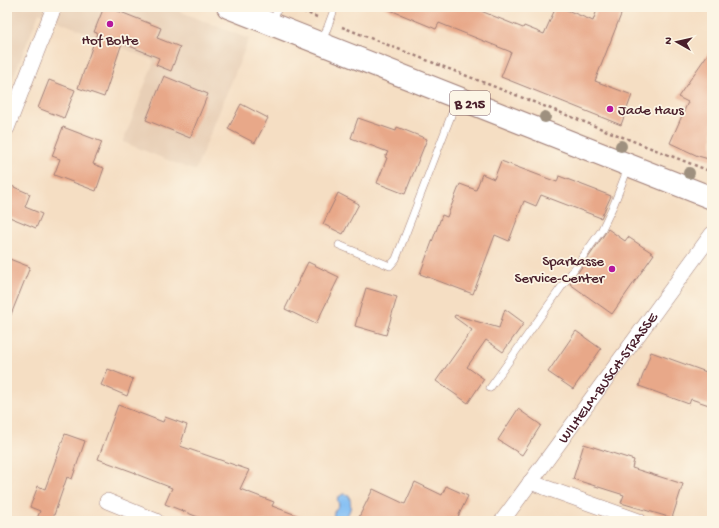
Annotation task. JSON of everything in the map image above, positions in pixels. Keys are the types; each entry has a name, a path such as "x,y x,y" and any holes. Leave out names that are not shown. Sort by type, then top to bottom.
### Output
{"main road":[{"name":"B 215","path":"228,7 275,16 321,44 712,198"}],"street":[{"path":"7,128 54,7"},
{"name":"WILHELM-BUSCH-STRASSE","path":"502,521 712,234"},
{"path":"530,482 638,521"},
{"path":"107,501 156,521"}],"lane":[{"path":"321,44 335,7"},
{"path":"339,246 390,266 396,259 457,98"},
{"path":"490,388 601,231 614,204 629,166"}],"path":[{"path":"292,7 712,172"}],"shaded area":[{"path":"7,7 169,7 249,39 195,171 123,142 154,61 39,13 7,93"}],"water":[{"path":"343,494 349,495 350,509 343,521 335,521 334,512 339,505 337,498"}],"building":[{"path":"104,7 108,7 161,28 157,38 180,47 171,71 156,65 159,58 122,43 104,97 78,88 97,33 94,32"},
{"path":"383,7 471,7 523,28 524,26 544,34 556,7 560,7 593,21 598,7 624,7 595,81 632,95 621,125 501,77 511,52 439,23 436,29"},
{"path":"712,48 712,160 698,156 670,143 688,102 678,97"},
{"path":"164,76 208,94 190,138 146,120"},
{"path":"49,80 75,90 64,118 38,108"},
{"path":"241,104 268,118 255,143 228,129"},
{"path":"358,118 396,131 397,127 427,139 405,194 377,183 388,152 351,138"},
{"path":"63,127 102,142 93,164 104,168 96,191 54,175 60,159 52,156"},
{"path":"501,161 557,182 559,176 611,196 601,218 541,195 536,206 524,201 509,241 495,235 473,294 420,274 442,215 447,217 460,184 476,190 482,174 494,179"},
{"path":"7,184 30,194 25,207 42,214 36,228 7,216"},
{"path":"338,193 359,204 343,234 323,224"},
{"name":"Sparkasse Service-Center","path":"608,229 625,241 628,237 654,254 612,314 570,284"},
{"path":"7,258 30,267 8,322 7,321"},
{"path":"308,262 339,277 316,324 285,309"},
{"path":"366,288 397,297 386,335 355,326"},
{"path":"505,309 524,323 503,352 486,340 467,367 484,379 468,403 436,381 472,330 454,317 455,315 499,328"},
{"path":"576,331 601,349 573,389 548,372"},
{"path":"651,352 712,374 712,406 691,399 689,404 639,386"},
{"path":"108,369 133,379 127,396 101,385"},
{"path":"118,405 163,422 165,417 187,425 180,446 249,470 240,489 274,502 272,506 307,519 306,521 208,521 165,504 172,488 98,459"},
{"path":"518,409 541,425 522,455 498,440"},
{"path":"65,434 85,441 72,479 67,477 52,521 36,521 40,511 30,507 38,486 45,489"},
{"path":"584,444 634,460 632,468 683,484 672,518 621,503 624,495 573,479"},
{"path":"415,482 442,495 446,486 468,496 456,521 357,521 373,489 405,504"}],"place":[{"name":"Hof Bolte","path":"110,24"},
{"name":"Jade Haus","path":"610,109"},
{"name":"Sparkasse Service-Center","path":"612,269"}]}
